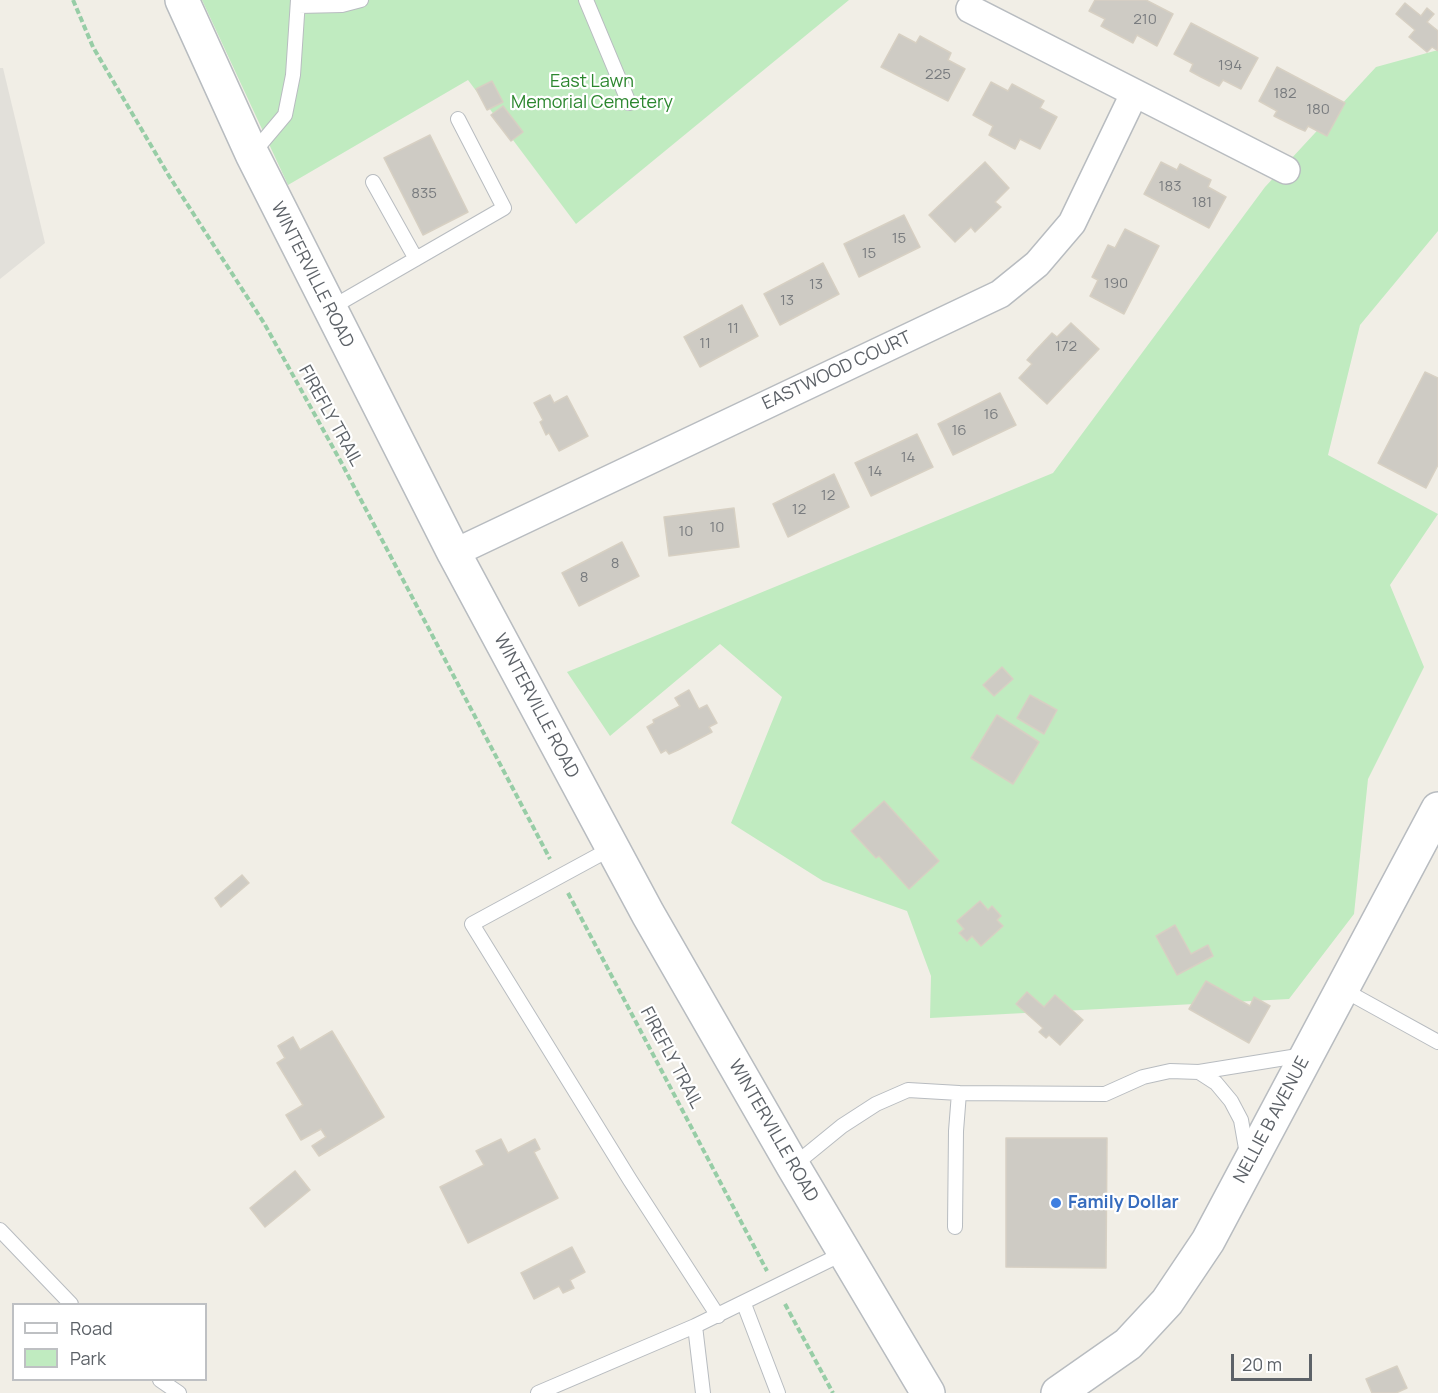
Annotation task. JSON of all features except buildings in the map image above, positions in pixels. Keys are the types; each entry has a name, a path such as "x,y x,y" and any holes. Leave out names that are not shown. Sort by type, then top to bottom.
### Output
{"street":[{"name":"WINTERVILLE ROAD","path":"182,0 252,154 454,553 648,914 793,1166 928,1393"},
{"path":"970,9 1286,170"},
{"name":"EASTWOOD COURT","path":"454,553 999,294 1037,264 1072,223 1134,94"},
{"name":"NELLIE B AVENUE","path":"1058,1393 1128,1344 1167,1302 1208,1241 1438,808"}],"lane":[{"path":"252,154 285,115 293,75 298,3 342,5 361,0"},
{"path":"586,0 629,103"},
{"path":"329,309 504,208 458,119"},
{"path":"373,182 416,259"},
{"path":"613,848 472,924 630,1180 718,1316"},
{"path":"1342,989 1438,1042"},
{"path":"793,1166 842,1126 876,1104 908,1090 959,1094 1105,1094 1143,1077 1170,1071 1199,1072 1306,1055"},
{"path":"1199,1072 1216,1083 1241,1120 1249,1163"},
{"path":"955,1227 956,1131 959,1094"},
{"path":"0,1230 69,1303"},
{"path":"538,1393 718,1316 844,1253"},
{"path":"744,1304 778,1393"},
{"path":"695,1326 703,1393"},
{"path":"161,1381 179,1393"}],"path":[{"name":"FIREFLY TRAIL","path":"73,0 93,47 169,176 275,343 548,855"},
{"name":"FIREFLY TRAIL","path":"569,895 749,1234"},
{"path":"792,1316 833,1393"}],"shaded area":[{"path":"0,68 3,68 45,243 0,279"}],"green space":[{"name":"East Lawn Memorial Cemetery","path":"202,0 849,0 576,224 468,80 288,185"},
{"path":"1438,50 1438,231 1360,325 1328,455 1438,514 1390,585 1424,667 1368,779 1354,914 1289,999 930,1018 931,976 907,911 823,881 731,823 782,697 720,644 610,736 567,672 1053,473 1265,187 1376,67"}],"place":[{"name":"Family Dollar","path":"1056,1203"}]}
